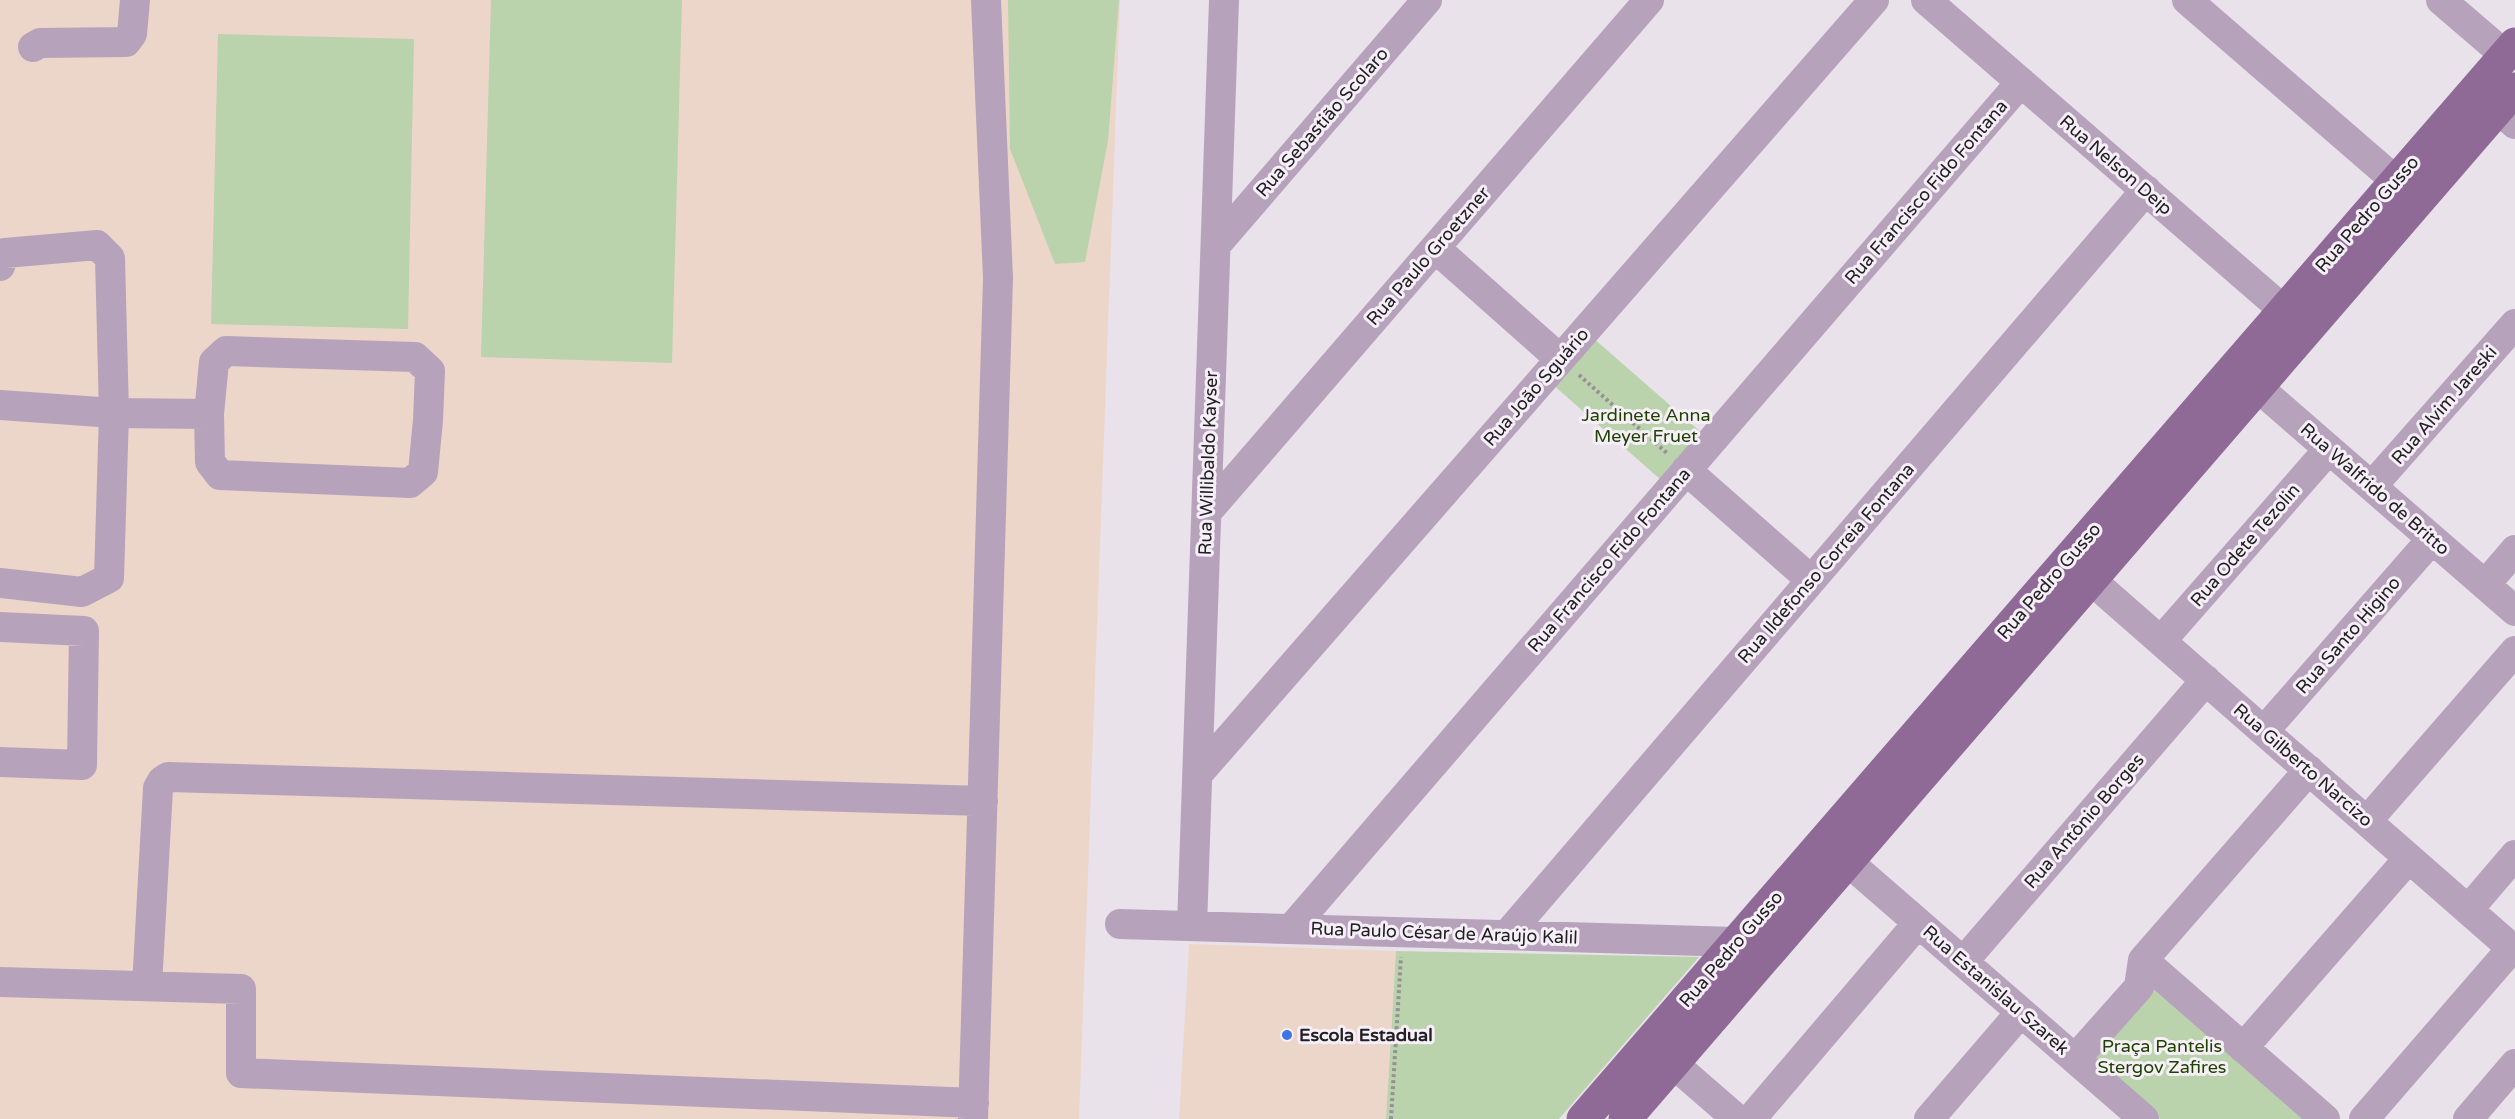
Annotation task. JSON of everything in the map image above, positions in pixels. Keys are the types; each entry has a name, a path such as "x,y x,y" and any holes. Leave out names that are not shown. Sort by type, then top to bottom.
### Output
{"main road":[{"name":"Rua Pedro Gusso","path":"2295,320 2396,182 2510,50"},
{"name":"Rua Pedro Gusso","path":"1583,1119 1661,1053 2295,320 2509,107"},
{"name":"Rua Pedro Gusso","path":"1748,952 1847,861 2091,580 2246,377"},
{"name":"Rua Pedro Gusso","path":"1625,1119 1661,1053"}],"street":[{"path":"33,47 40,43 126,42 132,34 135,0"},
{"path":"0,982 241,989 241,1073 974,1111 998,278 986,0"},
{"name":"Rua Willibaldo Kayser","path":"1192,926 1224,0"},
{"name":"Rua Sebastião Scolaro","path":"1216,244 1427,0"},
{"name":"Rua Paulo Groetzner","path":"1207,512 1649,0"},
{"name":"Rua João Sguário","path":"1198,774 1874,0"},
{"name":"Rua Nelson Deip","path":"1926,0 2295,320"},
{"path":"2187,0 2396,182"},
{"path":"2441,0 2510,50"},
{"name":"Rua Francisco Fido Fontana","path":"1291,929 2021,82"},
{"name":"Rua Ildefonso Correia Fontana","path":"1507,935 2146,190"},
{"path":"0,266 5,253 60,247 96,245 110,258 114,413 109,578 82,591 0,583"},
{"path":"1435,248 1560,359"},
{"name":"Rua Alvim Jareski","path":"2372,486 2515,324"},
{"path":"226,351 415,357 430,371 423,472 410,483 220,475 210,462 209,414 214,362 226,351"},
{"name":"Rua Walfrido de Britto","path":"2246,377 2515,611"},
{"path":"0,405 114,413 209,414"},
{"name":"Rua Odete Tezolin","path":"2161,641 2330,449"},
{"path":"1686,470 1811,580"},
{"name":"Rua Santo Higino","path":"2264,731 2432,538"},
{"path":"2485,585 2515,550"},
{"name":"Rua Gilberto Narcizo","path":"2091,580 2513,949"},
{"path":"0,627 84,631 82,765 0,762"},
{"path":"2367,822 2515,651"},
{"name":"Rua Antônio Borges","path":"1963,962 2205,680"},
{"path":"2075,1059 2139,987 2143,960 2309,770"},
{"path":"147,986 158,788 168,777 982,801"},
{"path":"2468,910 2515,855"},
{"path":"2243,1048 2409,858"},
{"name":"Rua Estanislau Szarek","path":"1847,861 2075,1059 2125,1113"},
{"path":"1751,1119 1918,923"},
{"name":"Rua Paulo César de Araújo Kalil","path":"1120,924 1507,935 1748,952"},
{"path":"2364,1119 2513,949"},
{"path":"2143,960 2325,1119"},
{"path":"1929,1119 2021,1012"},
{"path":"1661,1053 1737,1119"},
{"path":"2468,1119 2515,1064"}],"path":[{"path":"1560,359 1686,470"},
{"path":"1391,1119 1402,932"}],"shaded area":[{"path":"0,0 1120,0 1079,1119 0,1119"},
{"name":"Escola Estadual","path":"1189,944 1396,951 1386,1119 1179,1119"}],"green space":[{"path":"491,0 682,0 672,363 481,357"},
{"path":"1008,0 1119,0 1108,141 1085,262 1055,264 1010,149"},
{"path":"218,34 414,39 408,329 211,324"},
{"name":"Jardinete Anna Meyer Fruet","path":"1592,337 1703,434 1661,480 1551,383"},
{"path":"1396,951 1699,957 1559,1119 1386,1119"},
{"name":"Praça Pantelis Stergov Zafires","path":"2153,985 2306,1119 2160,1119 2090,1057"}],"place":[{"name":"Escola Estadual","path":"1287,1035"}]}
